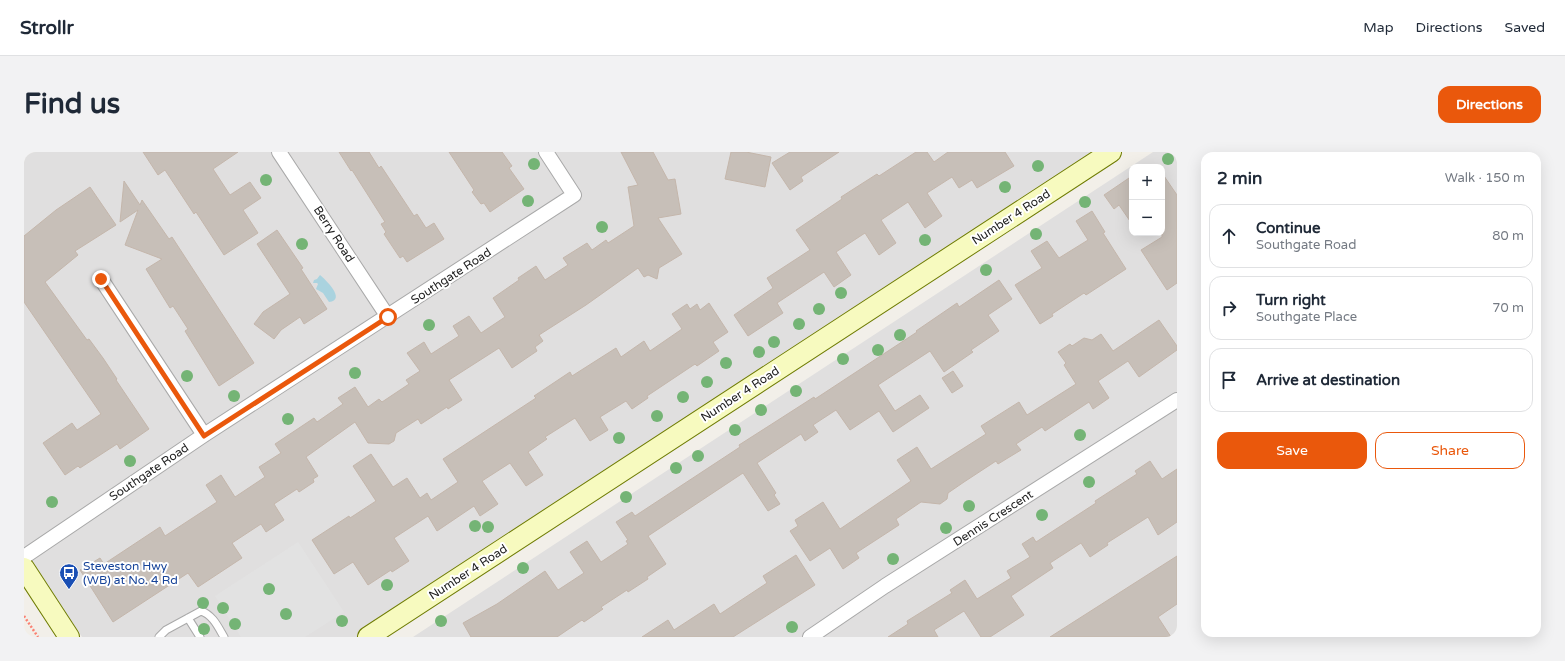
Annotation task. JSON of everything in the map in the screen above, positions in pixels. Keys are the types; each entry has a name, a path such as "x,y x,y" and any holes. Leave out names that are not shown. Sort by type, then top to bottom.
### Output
{"main road":[{"name":"Number 4 Road","path":"368,637 1111,152"},
{"path":"24,568 69,637"}],"street":[{"name":"Berry Road","path":"279,152 388,317"},
{"name":"Southgate Road","path":"24,557 204,436 574,195 546,152"},
{"path":"101,279 204,436"},
{"name":"Dennis Crescent","path":"810,637 891,583 1177,400"}],"lane":[{"path":"159,637 166,630 201,611 207,613 224,637"},
{"path":"188,618 200,637"}],"path":[{"path":"24,616 38,637"}],"shaded area":[{"path":"24,152 1092,152 363,637 82,637 24,549"},
{"path":"1153,152 1177,152 1177,637 413,637 1129,168 1129,236 1165,236 1165,164 1135,164"},
{"path":"298,542 344,612 305,637 241,637 215,596"}],"water":[{"path":"320,275 333,289 336,298 334,300 329,302 323,293 316,289 318,284 313,283 314,280"}],"building":[{"path":"143,152 238,152 213,169 230,195 250,182 261,198 243,210 258,233 224,255 196,212 194,214 165,170 158,175"},
{"path":"339,152 369,152 379,168 381,166 414,216 417,214 426,228 434,223 444,239 407,262 403,256 400,258 384,234 386,232 381,224 385,222"},
{"path":"449,152 502,152 512,166 509,168 524,189 490,212 484,203 481,204 472,192 474,190"},
{"path":"621,152 653,152 668,180 675,179 681,214 658,218 682,254 659,268 657,279 648,275 644,277 638,268 586,305 539,335 543,341 535,347 537,351 512,368 499,348 449,380 462,400 448,409 447,407 421,424 418,419 396,433 394,441 389,444 368,443 355,422 306,457 318,476 313,479 314,482 299,492 297,489 274,504 284,520 266,532 261,524 232,543 242,558 198,587 188,573 113,622 80,570 100,558 104,564 160,527 165,536 217,502 206,485 221,475 235,497 265,477 259,467 281,453 275,444 314,418 317,422 343,404 338,398 355,387 368,407 379,399 382,402 409,384 406,380 420,371 407,353 424,342 431,354 459,336 453,326 469,316 481,333 505,317 493,298 519,280 518,278 536,266 545,280 568,265 563,258 587,243 592,250 606,240 608,243 634,226 628,187 638,185"},
{"path":"731,152 746,152 771,157 765,187 725,179"},
{"path":"790,152 839,152 801,177 803,181 790,190 772,163"},
{"path":"916,152 927,152 934,162 948,152 1005,152 1014,166 977,188 972,180 959,188 952,177 927,193 942,216 925,228 908,202 881,220 896,243 879,255 865,233 836,252 851,275 834,287 824,272 777,303 783,313 748,336 734,315 773,288 767,278 810,250 796,230 842,199 841,197 877,174 879,176"},
{"path":"1165,177 1177,195 1177,283 1167,290 1141,250 1165,236"},
{"path":"1129,178 1129,220 1119,205 1114,209 1104,195"},
{"path":"124,181 140,205 142,200 169,239 172,237 254,363 219,386 185,331 188,329 173,306 170,308 146,269 162,259 125,245 138,210 120,222"},
{"path":"90,187 116,225 75,251 78,255 45,282 87,340 89,339 103,358 149,429 120,449 117,444 80,468 78,466 65,475 43,443 72,423 77,430 101,414 24,302 24,236 56,210"},
{"path":"1092,211 1105,232 1103,233 1126,269 1086,295 1084,293 1052,314 1053,316 1040,324 1015,285 1042,268 1031,251 1047,241 1059,258 1088,240 1076,221"},
{"path":"277,230 303,268 301,269 327,309 304,324 300,317 281,330 274,339 254,324 263,312 290,294 257,244"},
{"path":"999,280 1012,299 988,315 999,331 971,350 973,352 944,372 930,351 878,385 895,411 920,395 929,408 893,432 879,411 850,430 836,410 813,425 818,432 805,441 801,434 757,463 776,493 774,495 780,504 768,511 743,473 648,536 666,564 647,577 648,579 628,592 627,590 601,607 603,609 584,622 582,620 557,637 471,637 463,623 497,604 545,571 558,590 584,573 570,552 587,541 601,562 628,544 626,541 628,540 616,522 632,512 635,516 740,447 739,445 814,397 815,399 917,332 916,331 957,303 959,307"},
{"path":"709,303 728,332 713,342 719,351 697,366 695,364 647,396 648,398 632,409 626,401 600,417 608,430 590,441 575,418 545,437 547,439 528,452 543,475 526,486 510,463 482,481 498,504 480,516 474,506 437,531 428,516 394,538 409,561 392,572 391,570 368,585 353,562 334,574 312,540 349,516 350,518 376,501 353,466 371,454 393,487 407,478 420,498 427,493 431,500 458,482 443,459 536,398 534,396 570,372 572,376 616,348 621,357 644,341 650,351 682,329 672,314 687,304 690,309 697,304 700,310"},
{"path":"1159,320 1177,346 1177,350 1139,377 1128,361 1098,381 1109,398 1093,409 1089,402 1045,431 1042,427 1016,444 1021,450 998,464 996,461 964,482 948,493 947,499 940,504 921,502 896,519 899,525 856,553 859,558 843,569 830,548 810,561 790,531 798,526 795,520 823,502 840,529 911,481 897,460 917,447 931,469 986,434 981,426 1019,402 1027,415 1076,384 1064,365 1066,363 1058,352 1070,344 1072,346 1084,338 1092,340 1101,334 1113,351"},
{"path":"953,371 963,386 952,393 942,378"},
{"path":"1150,461 1162,479 1177,469 1177,522 1158,535 1148,517 1107,543 1108,545 1090,557 1081,543 1050,563 1053,568 1011,596 1024,615 990,637 981,637 964,611 934,630 938,637 888,637 908,624 907,621 952,593 950,590 965,580 977,599 1011,578 1007,571 1030,557 1022,544 1033,537 1036,542 1137,474 1135,471"},
{"path":"796,555 815,585 733,637 642,637 668,620 674,630 714,604 720,614 767,583 763,576"},
{"path":"1177,556 1177,604 1158,617 1171,637 1050,637"}],"place":[{"name":"Steveston Hwy (WB) at No. 4 Rd","path":"69,590"}],"route":[{"path":"101,279 204,436 388,317"}]}
